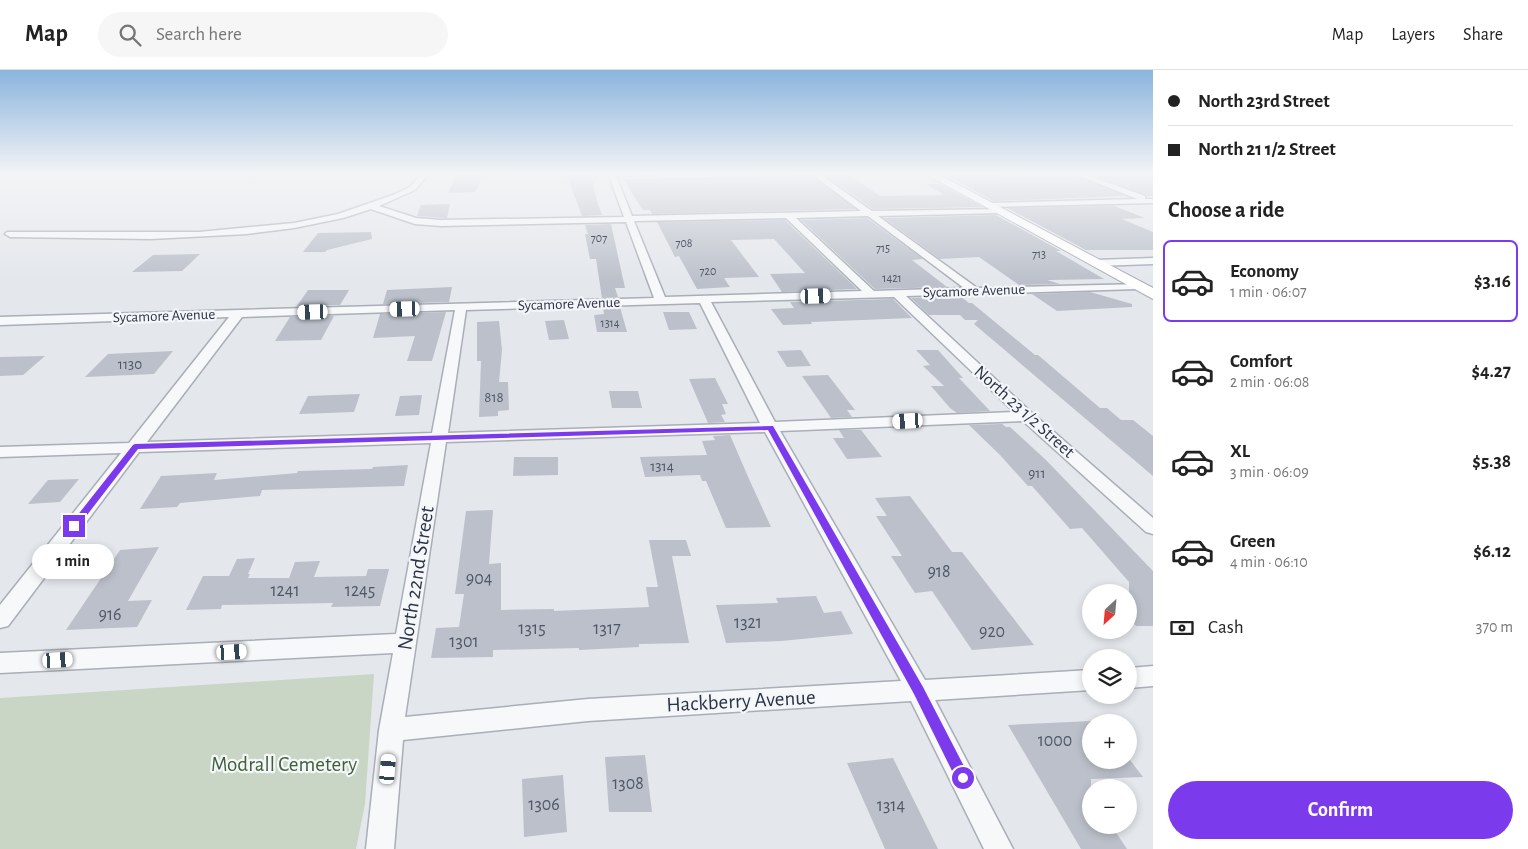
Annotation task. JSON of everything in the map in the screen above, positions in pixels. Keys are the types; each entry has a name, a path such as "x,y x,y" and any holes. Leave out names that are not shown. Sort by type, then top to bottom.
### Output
{"street":[{"path":"10,234 174,235 256,230 313,222 360,209"},
{"path":"382,209 415,221 427,223 872,214 967,209"},
{"path":"626,209 661,301"},
{"path":"865,209 975,292"},
{"path":"997,209 1153,294"},
{"path":"789,216 872,295"},
{"path":"1096,263 1153,262"},
{"name":"Sycamore Avenue","path":"0,321 1138,286"},
{"name":"North 23 1/2 Street","path":"897,294 1027,416 1153,528"},
{"path":"704,300 770,427 918,690 999,849"},
{"name":"North 22nd Street","path":"380,849 392,730 405,643 461,308"},
{"path":"0,620 238,314"},
{"path":"0,452 770,427 1027,416"},
{"path":"0,664 405,643"},
{"path":"1137,677 1153,676"},
{"name":"Hackberry Avenue","path":"392,730 588,710 1082,681"}],"green space":[{"name":"Modrall Cemetery","path":"374,674 365,804 356,849 0,849 0,698"}],"building":[{"path":"419,209 449,209 447,218 417,216"},
{"path":"580,209 600,209 602,215 582,216"},
{"path":"842,209 652,214 650,210 643,210"},
{"path":"1010,209 1123,209 1145,218 1122,219 1153,232 1153,250 1086,250"},
{"path":"996,215 1061,251 1056,251 1104,279 1047,280 1060,284 1019,285 979,257 940,259 884,218"},
{"path":"867,218 923,259 912,260 947,287 875,289 801,220"},
{"path":"785,220 857,289 782,292 770,274 805,273 774,239 731,240 759,277 724,278 730,287 697,289 679,256 675,257 657,222"},
{"path":"611,224 625,288 615,288 618,297 602,298 596,259 590,259 585,234 588,234 585,225"},
{"path":"371,232 372,239 325,252 303,252 318,233"},
{"path":"200,254 182,271 132,272 153,255"},
{"path":"452,287 449,302 383,304 387,290"},
{"path":"308,290 349,290 340,305 297,306"},
{"path":"1090,292 1132,304 1132,307 1057,311 1032,294"},
{"path":"960,296 969,303 972,303 1035,355 1038,355 1100,408 1107,408 1121,420 1133,420 1153,436 1153,476 974,324 978,320 965,320 960,315 929,315 911,298"},
{"path":"893,299 912,318 783,325 771,309 794,308 790,302"},
{"path":"620,307 627,332 597,332 594,315 604,314 603,308"},
{"path":"446,312 432,361 407,361 415,336 373,338 380,314"},
{"path":"663,312 689,312 697,329 669,330"},
{"path":"334,316 321,340 275,341 290,317"},
{"path":"564,320 569,339 549,340 545,321"},
{"path":"499,321 502,350 499,382 508,382 509,410 498,411 498,416 479,417 481,361 477,361 477,322"},
{"path":"801,350 811,366 787,367 777,351"},
{"path":"916,350 938,350 963,378 959,378 990,411 957,413 950,408 931,386 944,386 923,366 930,365"},
{"path":"173,351 154,374 85,377 108,354"},
{"path":"45,356 23,375 0,376 0,357"},
{"path":"828,375 855,410 847,410 852,417 831,418 802,376"},
{"path":"715,378 728,404 722,404 726,414 721,415 725,422 708,423 689,379"},
{"path":"609,391 638,391 642,408 612,408"},
{"path":"360,394 354,412 299,414 308,396"},
{"path":"422,395 419,415 395,416 400,396"},
{"path":"1002,424 1010,427 1046,460 1153,571 1153,626 1138,626 1138,584 1129,584 1082,528 1070,529 1032,486 1028,486 969,425"},
{"path":"839,430 861,430 882,457 847,459 833,438 844,438"},
{"path":"730,435 771,527 726,528 706,481 702,481 700,475 645,477 640,457 707,455 702,441 715,440 713,436"},
{"path":"514,457 558,457 558,475 513,476"},
{"path":"408,465 404,486 262,490 260,496 180,503 177,507 140,509 161,476 217,473 214,480 297,473 298,471 372,469 373,467"},
{"path":"79,479 60,502 28,504 48,480"},
{"path":"910,496 952,552 962,552 1034,645 972,650 932,591 915,593 891,556 902,556 876,516 887,516 875,498"},
{"path":"493,510 489,564 501,563 501,610 554,609 554,611 649,607 646,587 658,587 649,540 686,540 691,556 672,556 689,643 639,644 639,647 579,650 579,648 493,650 493,657 431,658 436,628 459,627 464,594 455,594 466,511"},
{"path":"159,547 128,601 152,600 137,627 66,630 120,550"},
{"path":"255,558 248,578 289,578 295,562 320,561 314,577 366,576 368,569 389,569 380,606 331,607 333,603 222,605 221,609 186,610 203,576 229,576 237,559"},
{"path":"816,596 824,613 841,611 853,634 781,641 726,643 716,605 778,603 776,598"},
{"path":"1082,721 1082,769 1137,769 1143,777 1082,779 1082,834 1117,834 1127,849 1081,849 1008,725"},
{"path":"645,755 652,812 609,812 605,757"},
{"path":"893,758 938,849 885,849 847,763"},
{"path":"563,775 567,832 524,837 522,779"}],"route":[{"path":"74,526 135,447 770,427 918,690 963,778"}]}
